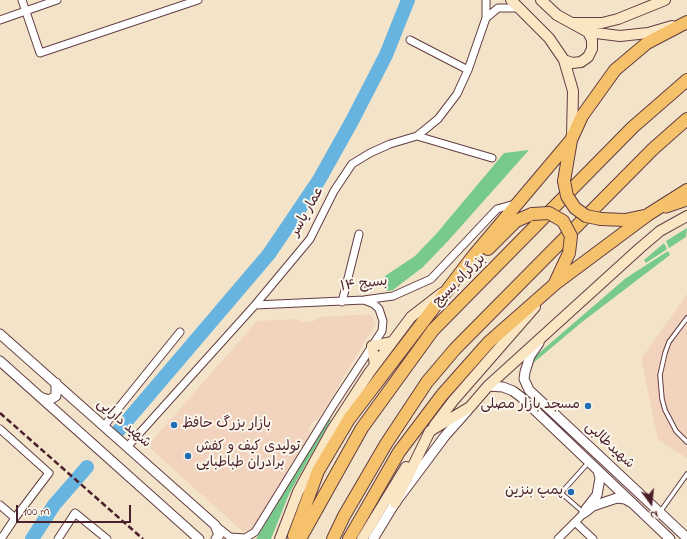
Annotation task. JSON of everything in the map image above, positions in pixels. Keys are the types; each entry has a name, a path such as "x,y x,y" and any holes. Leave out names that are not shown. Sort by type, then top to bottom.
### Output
{"highway":[{"path":"649,214 625,220 601,219 586,216 575,208 567,196 564,182 572,140 582,116 616,70 647,43 685,22"},
{"name":"بزرگراه بسیج","path":"300,539 362,428 433,330 633,128 687,80"},
{"path":"333,539 344,516 386,444 427,382 455,349 653,150 687,119"},
{"path":"293,539 318,471 349,419 474,255 572,140"},
{"path":"348,539 399,452 442,395 489,342 555,284 649,214 687,190"},
{"path":"474,255 486,251 516,221 532,214 549,213 563,221 571,236 569,253 555,284"}],"main road":[{"path":"511,0 549,38 564,60 573,91 572,140"},
{"path":"541,0 557,15 588,32 620,36 648,33 685,22"},
{"path":"570,23 602,23 613,21 665,0"},
{"path":"564,60 572,63 581,62 588,57 592,44 592,40 588,32"},
{"path":"649,214 687,200"},
{"path":"395,503 430,431 470,407 488,386 640,248 660,231 687,216"},
{"path":"362,539 430,431 453,401 555,284"},
{"path":"280,539 302,485 332,430 375,365 411,316 449,288"},
{"path":"375,365 372,346 392,342"}],"street":[{"path":"22,0 40,53 198,0"},
{"path":"0,20 57,0"},
{"name":"عمار یاسر","path":"128,446 255,305 310,239 334,191 352,164 370,153 390,144 417,136 438,119 457,94 468,70 486,18 486,0"},
{"path":"486,18 498,8 519,8"},
{"path":"410,40 468,70"},
{"path":"417,136 492,158"},
{"name":"بسیج ۱۴","path":"255,305 342,302 393,296 431,279 497,209 516,204"},
{"path":"342,302 359,234"},
{"path":"215,525 230,537 245,538 255,532 334,404 382,331 383,320 379,309 374,304 364,300"},
{"path":"104,426 180,332"},
{"name":"شهید دارایی","path":"0,334 128,446 215,525"},
{"path":"530,390 524,379 525,372 530,356 545,334"},
{"path":"0,361 199,539"},
{"path":"43,398 49,400 56,396 56,383"},
{"name":"شهیدطالبی","path":"488,386 503,387 513,391 670,539"},
{"path":"520,397 520,393 523,389 530,390"},
{"name":"شهیدطالبی","path":"530,390 687,538"},
{"path":"373,539 395,503 445,436 470,407"},
{"path":"0,429 49,473 14,518 1,539"},
{"path":"584,513 597,495 600,478 598,471"},
{"path":"558,539 593,506 617,498 625,499 634,505"},
{"path":"0,505 14,518"},
{"path":"652,522 660,512"},
{"path":"58,539 75,513 106,539"},
{"path":"575,522 593,539"},
{"path":"215,525 219,535 216,539"}],"lane":[{"path":"687,318 669,342 660,376 662,399 665,410 676,430 687,442"},
{"path":"584,513 561,493 589,462"},
{"path":"660,512 687,474"}],"shaded area":[{"path":"687,294 687,458 658,440 641,359"},
{"path":"370,314 376,323 318,420 312,422 309,428 310,434 252,530 243,532 151,449 151,442 257,321 297,319 303,322 314,321 320,317"}],"green space":[{"path":"529,150 423,267 393,290 386,291 385,276 415,256 437,233 504,153"},
{"path":"687,228 686,237 669,248 666,241"},
{"path":"664,243 667,249 646,263 644,260"},
{"path":"668,251 670,255 582,322 532,364 532,359 626,278"},
{"path":"328,419 331,420 289,494 271,539 256,539"}],"waterway":[{"path":"119,430 269,254 319,180 352,121 386,55 408,0"},
{"path":"32,539 54,505 87,467"}],"railway":[{"path":"0,413 143,539"}],"place":[{"name":"مسجد بازار مصلی","path":"588,406"},
{"name":"بازار بزرگ حافظ","path":"174,425"},
{"name":"تولیدی کیف و کفش برادران طباطبایی","path":"188,456"},
{"name":"پمپ بنزین","path":"571,492"}]}
